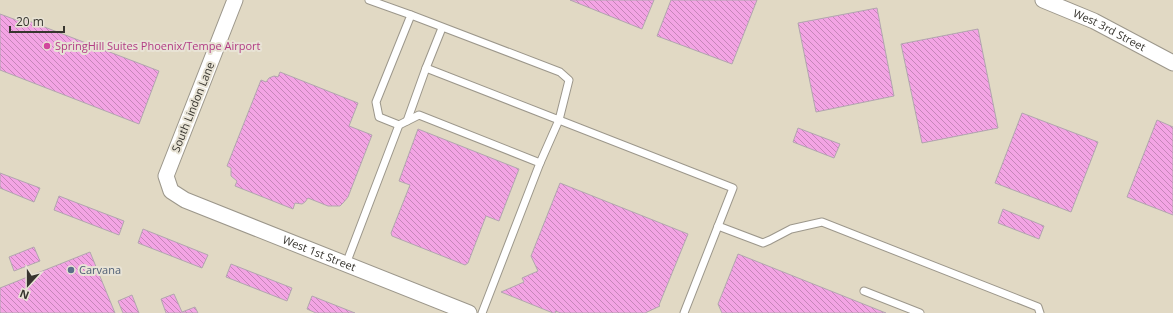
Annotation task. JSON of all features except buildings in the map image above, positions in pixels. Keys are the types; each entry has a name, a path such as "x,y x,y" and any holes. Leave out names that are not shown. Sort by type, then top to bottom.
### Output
{"street":[{"name":"South Lindon Lane","path":"171,191 166,176 235,0"},
{"name":"West 3rd Street","path":"1043,0 1094,21 1173,63"},
{"name":"West 1st Street","path":"171,191 185,200 469,313"}],"lane":[{"path":"369,0 560,72 569,80 559,120 540,163 482,313"},
{"path":"399,125 379,117 376,102 411,15"},
{"path":"407,121 442,28"},
{"path":"426,68 733,188 684,313"},
{"path":"346,264 399,125 419,115 540,163"},
{"path":"718,226 763,243 791,229 822,222 1038,307 1040,313"},
{"path":"864,291 920,313"}],"shaded area":[{"path":"0,0 1173,0 1173,313 0,313"}],"place":[{"name":"SpringHill Suites Phoenix/Tempe Airport","path":"47,46"},
{"name":"Carvana","path":"71,270"}]}
